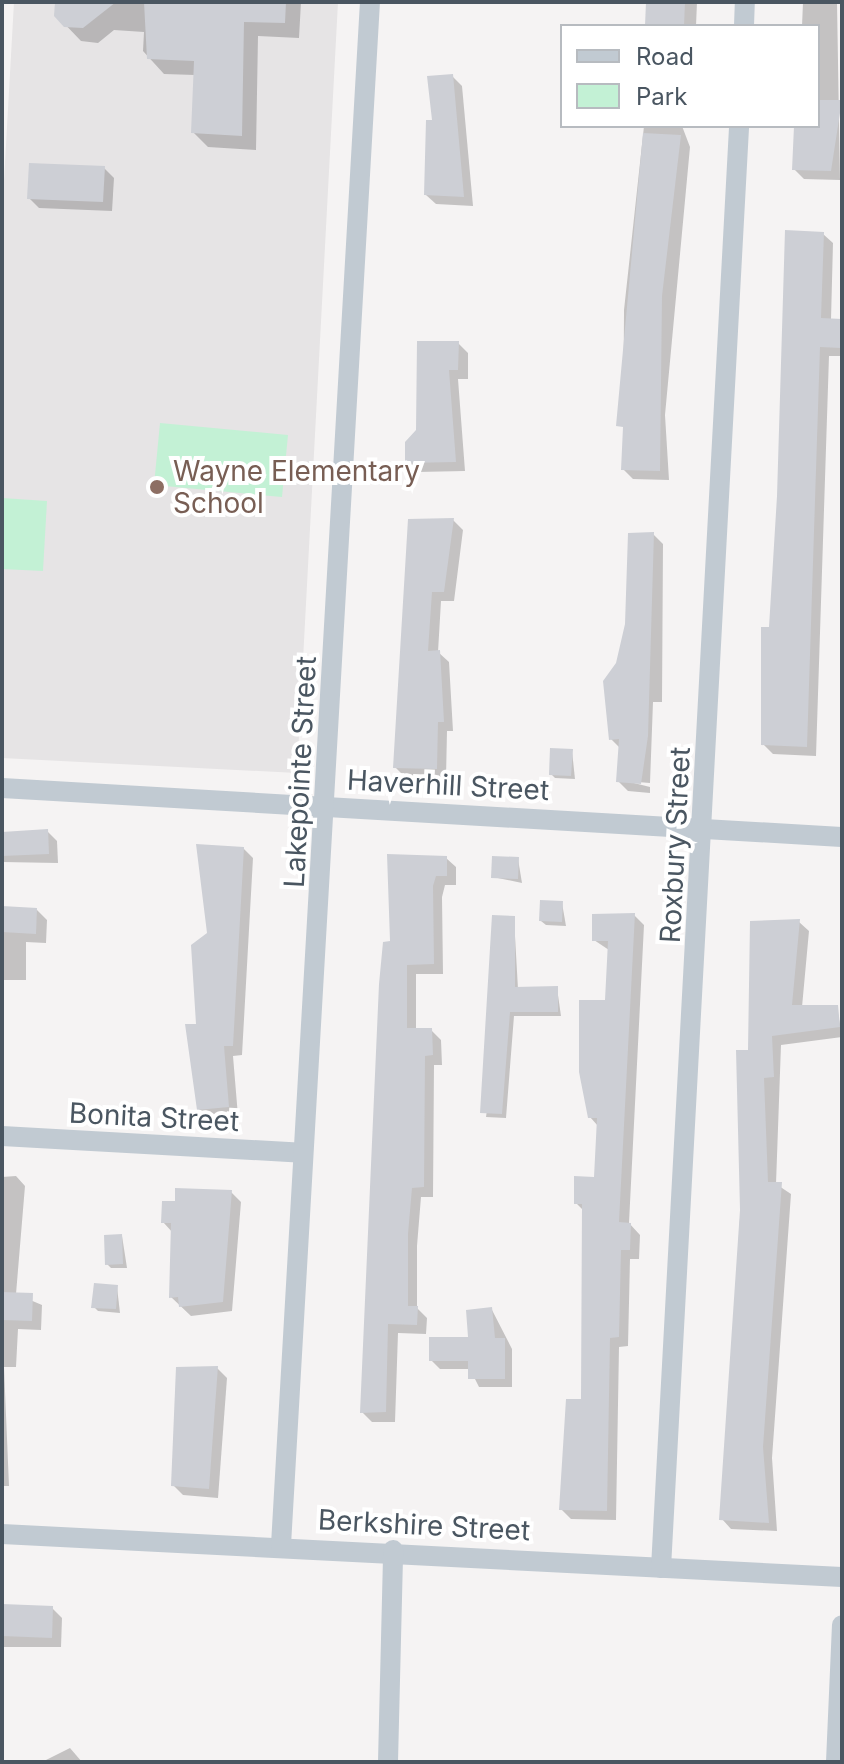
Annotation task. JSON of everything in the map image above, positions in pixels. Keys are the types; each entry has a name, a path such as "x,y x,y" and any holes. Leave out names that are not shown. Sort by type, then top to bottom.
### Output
{"street":[{"name":"Lakepointe Street","path":"281,1545 302,1153 327,807 370,2"},
{"path":"744,24 745,2"},
{"name":"Roxbury Street","path":"661,1568 704,827 739,128"},
{"name":"Haverhill Street","path":"2,788 842,837"},
{"name":"Bonita Street","path":"2,1136 302,1153"},
{"name":"Berkshire Street","path":"2,1534 393,1550 842,1577"},
{"path":"388,1762 393,1550"},
{"path":"836,1762 842,1625"}],"shaded area":[{"name":"Wayne Elementary School","path":"14,2 338,2 297,773 2,758 2,216"}],"green space":[{"path":"160,423 288,435 282,497 154,485"},
{"path":"2,498 47,501 43,571 2,569"}],"building":[{"path":"55,2 116,2 83,28 64,27 54,16"},
{"path":"144,2 286,2 285,23 244,22 242,136 191,133 194,61 147,59"},
{"path":"646,2 685,2 684,24 645,24"},
{"path":"453,74 464,197 424,195 426,120 432,120 427,76"},
{"path":"820,100 842,100 831,171 792,170 794,128 820,128"},
{"path":"643,133 681,135 662,296 660,471 621,470 623,427 616,426"},
{"path":"29,163 105,166 103,202 27,199"},
{"path":"785,230 824,232 821,318 842,319 841,348 820,347 807,747 761,745 761,627 769,627 777,496"},
{"path":"417,341 459,341 458,370 449,370 456,462 405,463 405,442 416,430"},
{"path":"454,518 444,592 432,592 428,651 440,650 444,722 438,722 437,769 393,768 408,519"},
{"path":"654,532 648,736 641,784 616,782 619,739 609,740 603,681 616,663 625,624 628,533"},
{"path":"550,748 573,749 571,776 549,775"},
{"path":"48,829 49,854 2,856 2,832"},
{"path":"196,844 244,847 233,1046 224,1046 229,1107 197,1110 185,1024 196,1024 191,945 207,933"},
{"path":"387,854 447,856 447,876 436,876 433,886 434,964 407,965 407,1028 432,1028 433,1055 425,1056 424,1187 412,1188 408,1234 408,1306 418,1306 417,1325 388,1324 386,1412 360,1413 379,984 383,942 390,941"},
{"path":"492,856 519,857 518,879 491,878"},
{"path":"540,900 563,901 562,922 539,921"},
{"path":"2,906 37,908 36,934 2,932"},
{"path":"635,913 619,1222 631,1223 630,1250 621,1250 619,1337 610,1338 607,1511 559,1510 566,1399 581,1399 582,1204 574,1204 574,1176 594,1177 597,1118 588,1118 579,1072 579,1000 605,1000 608,941 592,941 592,914"},
{"path":"492,915 515,916 515,987 558,986 558,1012 510,1012 502,1114 480,1113"},
{"path":"800,919 792,1005 838,1005 840,1027 772,1036 774,1077 764,1078 768,1182 782,1182 763,1447 769,1523 719,1520 740,1210 736,1050 748,1050 750,921"},
{"path":"175,1188 232,1190 223,1302 179,1307 178,1297 169,1298 171,1223 161,1223 162,1201 175,1201"},
{"path":"122,1234 123,1264 105,1265 104,1235"},
{"path":"94,1283 118,1285 116,1309 91,1308"},
{"path":"2,1292 33,1293 32,1321 2,1320"},
{"path":"492,1307 495,1338 505,1338 505,1379 468,1379 468,1361 429,1361 429,1337 468,1337 466,1310"},
{"path":"218,1366 209,1489 171,1486 176,1367"},
{"path":"2,1604 53,1606 52,1638 2,1636"}],"place":[{"name":"Wayne Elementary School","path":"157,487"}]}
